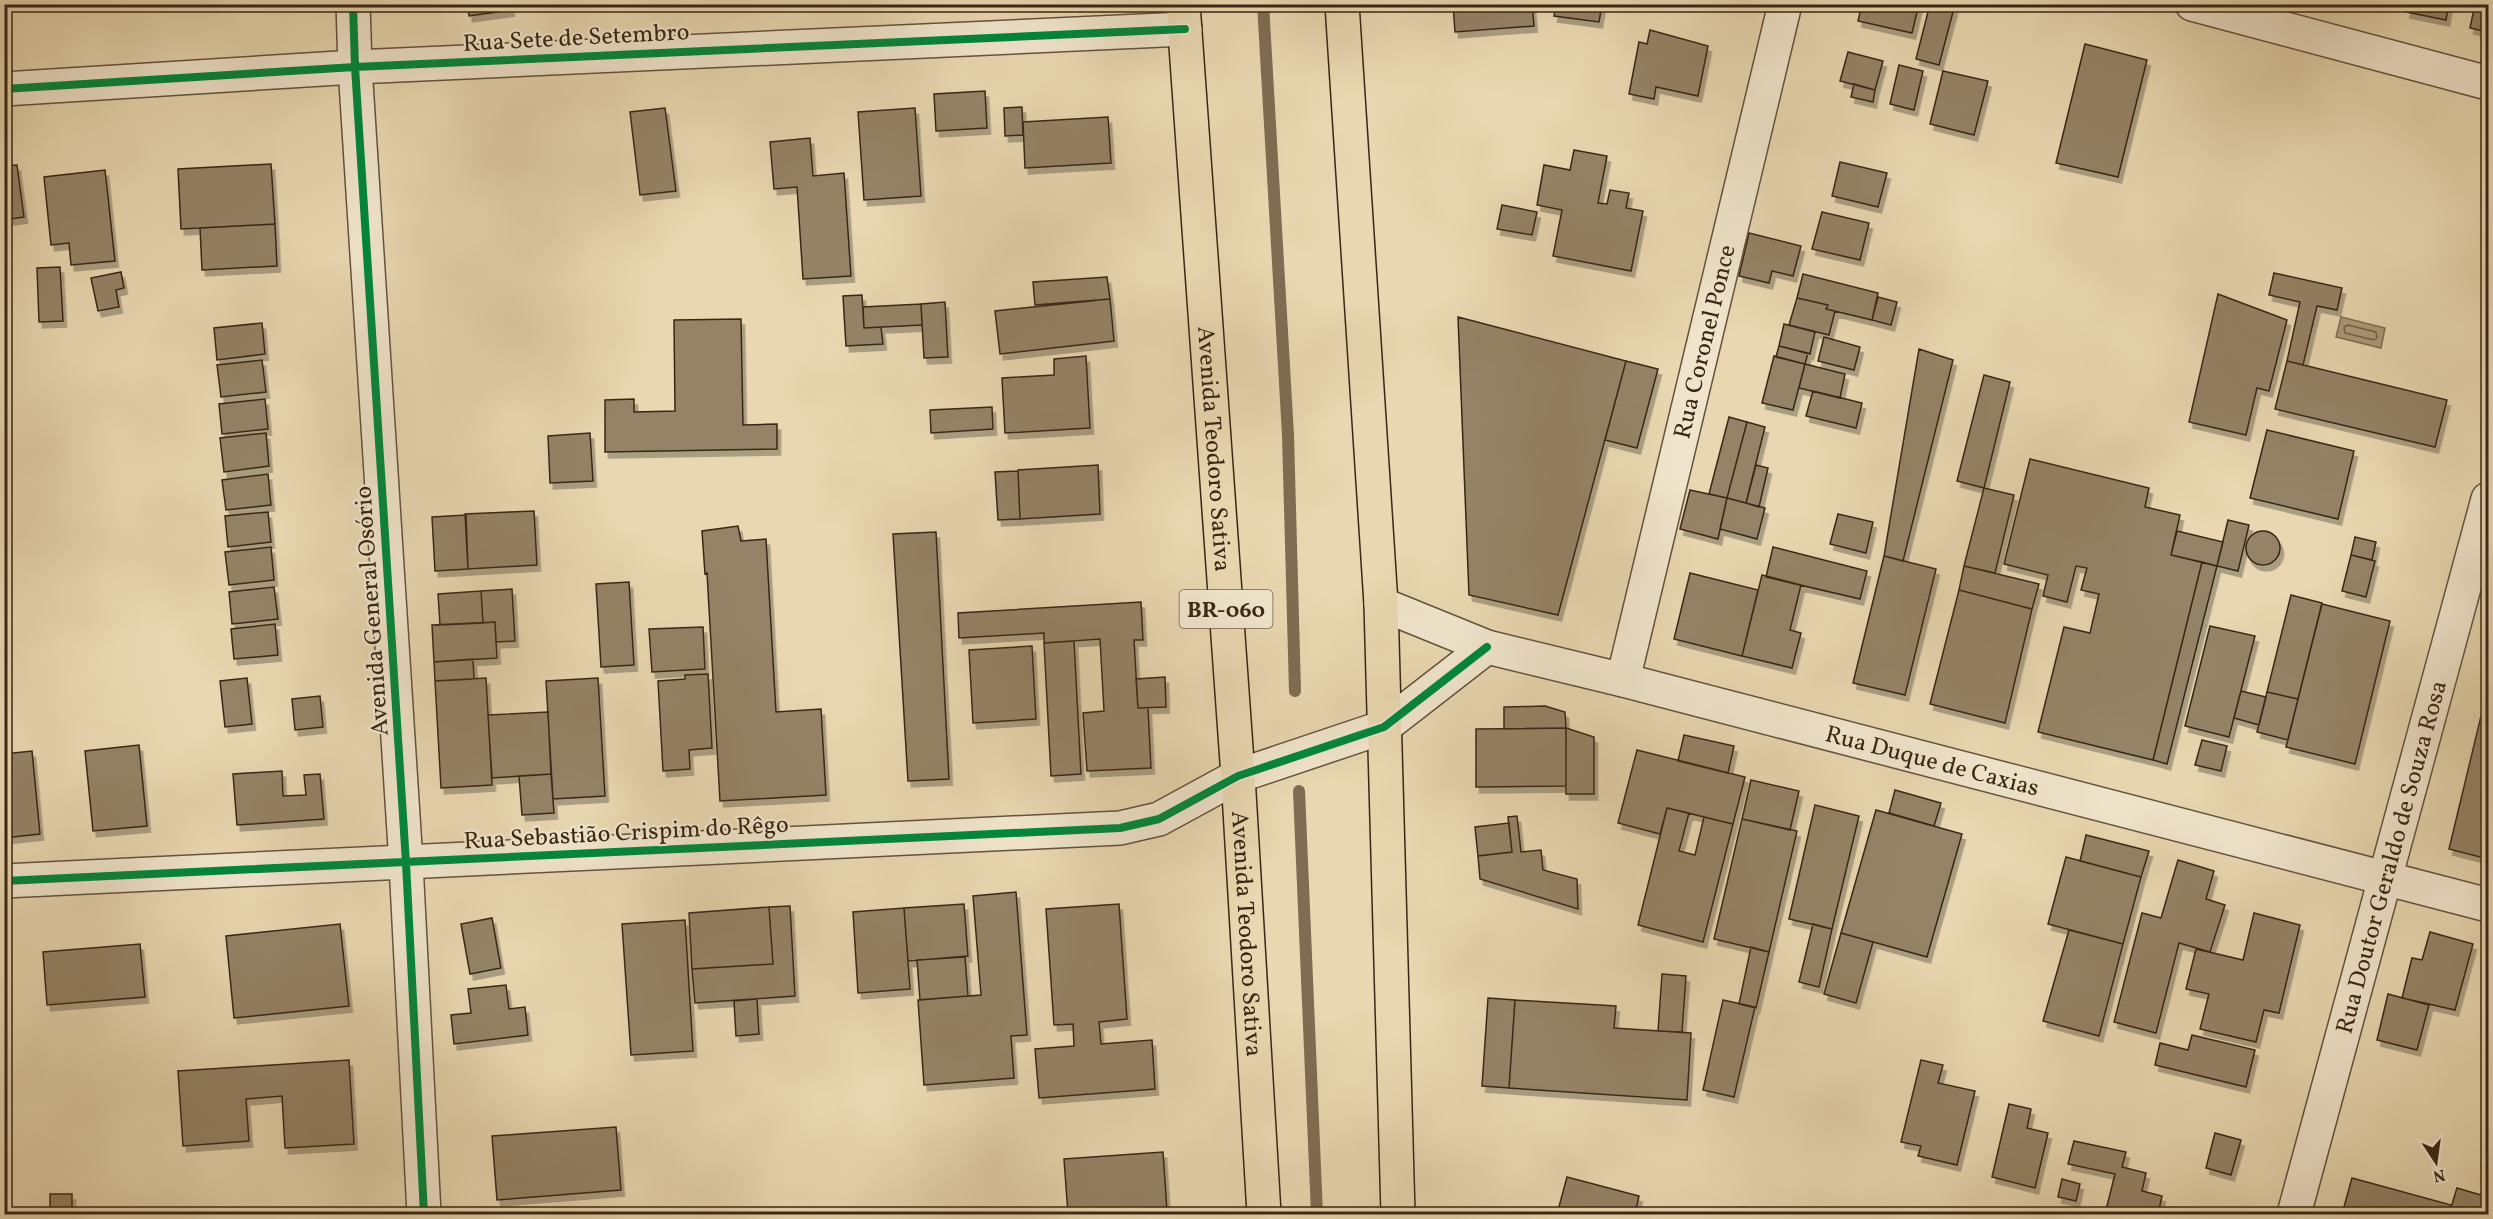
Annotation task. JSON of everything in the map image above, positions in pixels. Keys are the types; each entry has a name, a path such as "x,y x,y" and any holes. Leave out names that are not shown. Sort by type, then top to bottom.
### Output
{"main road":[{"path":"1342,4 1381,604 1398,1215"},
{"name":"Avenida Teodoro Sativa","path":"1184,17 1238,777 1264,1215"}],"street":[{"name":"Avenida General Osório","path":"353,4 355,67 406,863 424,1215"},
{"name":"Rua Coronel Ponce","path":"1623,680 1785,4"},
{"path":"2192,4 2488,82"},
{"name":"Rua Sete de Setembro","path":"4,89 1184,17"},
{"name":"Rua Doutor Geraldo de Souza Rosa","path":"2294,1215 2488,499"},
{"name":"Rua Duque de Caxias","path":"1381,604 1487,647 1623,680 2488,905"},
{"name":"Rua Sebastião Crispim do Rêgo","path":"4,881 1120,828 1159,819 1238,777 1384,727 1487,647"}],"water":[{"path":"2341,317 2385,328 2381,348 2336,337"}],"building":[{"path":"467,4 510,4 511,10 469,16"},
{"path":"1453,4 1532,4 1534,26 1455,32"},
{"path":"1556,4 1602,4 1599,22 1554,16"},
{"path":"1862,4 1919,4 1912,33 1858,21"},
{"path":"1930,4 1954,8 1939,65 1916,59"},
{"path":"2408,4 2449,4 2446,20 2406,12"},
{"path":"2475,4 2488,4 2488,32 2470,28"},
{"path":"1650,30 1708,46 1698,96 1656,87 1654,99 1629,94 1639,42 1647,44"},
{"path":"2085,44 2147,60 2118,177 2056,163"},
{"path":"1848,52 1883,61 1875,90 1840,81"},
{"path":"1899,65 1923,71 1914,110 1890,104"},
{"path":"1943,71 1988,81 1974,135 1930,124"},
{"path":"1854,84 1875,90 1873,102 1851,97"},
{"path":"985,91 987,128 936,131 934,94"},
{"path":"1022,107 1023,135 1005,136 1004,108"},
{"path":"665,108 676,191 640,195 630,112"},
{"path":"915,108 921,196 864,200 858,112"},
{"path":"1108,117 1111,163 1025,168 1023,122"},
{"path":"810,138 813,176 844,173 851,276 803,279 797,187 774,189 770,142"},
{"path":"1574,150 1607,156 1598,203 1607,204 1610,190 1629,193 1626,208 1643,211 1631,271 1553,256 1562,210 1537,205 1544,165 1570,170"},
{"path":"1840,162 1887,173 1878,207 1832,196"},
{"path":"271,164 275,224 181,229 178,169"},
{"path":"17,165 24,217 4,220 4,166"},
{"path":"105,170 115,261 71,265 69,243 51,245 44,177"},
{"path":"1502,205 1537,212 1532,235 1497,229"},
{"path":"1822,212 1869,223 1860,260 1812,249"},
{"path":"275,224 277,266 202,270 200,228"},
{"path":"1749,233 1801,246 1793,276 1772,271 1769,283 1739,276"},
{"path":"60,267 63,321 39,322 37,268"},
{"path":"121,272 124,288 116,290 119,307 98,311 91,278"},
{"path":"2274,273 2342,288 2337,310 2317,306 2303,365 2287,361 2300,302 2269,295"},
{"path":"1803,274 1878,293 1872,320 1826,309 1828,305 1797,298"},
{"path":"1107,277 1110,299 1035,305 1033,282"},
{"path":"2218,294 2287,320 2269,391 2257,388 2246,435 2189,422"},
{"path":"862,295 864,328 881,327 883,344 846,346 843,296"},
{"path":"1878,297 1897,302 1891,325 1872,320"},
{"path":"1797,298 1828,305 1826,309 1835,311 1829,335 1789,325"},
{"path":"1110,299 1114,341 1000,354 995,311"},
{"path":"945,302 948,357 924,358 921,304"},
{"path":"921,304 922,325 864,328 863,307"},
{"path":"1458,317 1626,361 1558,615 1469,595"},
{"path":"741,319 743,425 777,424 777,449 605,452 605,400 634,399 634,412 675,411 674,320"},
{"path":"262,323 265,354 217,360 214,328"},
{"path":"1784,324 1815,332 1810,354 1779,346"},
{"path":"1824,337 1860,347 1854,370 1818,361"},
{"path":"1779,346 1808,353 1805,364 1776,357"},
{"path":"1919,349 1953,360 1903,561 1884,556"},
{"path":"1086,356 1090,428 1005,433 1002,378 1054,375 1054,359"},
{"path":"1774,356 1805,364 1793,410 1762,403"},
{"path":"262,360 266,392 221,397 217,365"},
{"path":"1626,361 1658,369 1637,448 1605,440"},
{"path":"2287,361 2447,400 2435,447 2275,409"},
{"path":"1805,364 1845,374 1840,398 1799,388"},
{"path":"1984,375 2010,382 1984,488 1957,481"},
{"path":"1813,391 1862,403 1856,428 1806,416"},
{"path":"265,399 268,429 222,434 219,404"},
{"path":"992,407 993,429 931,433 930,410"},
{"path":"1729,417 1747,422 1727,498 1709,494"},
{"path":"1747,422 1765,427 1746,503 1727,498"},
{"path":"2267,430 2354,451 2338,519 2250,498"},
{"path":"266,433 269,466 224,472 220,438"},
{"path":"590,433 593,481 550,483 548,436"},
{"path":"2030,459 2149,488 2145,507 2180,515 2171,555 2202,562 2153,760 2038,732 2064,627 2090,633 2099,594 2081,590 2087,568 2076,566 2067,602 2043,596 2048,575 2004,564"},
{"path":"1098,465 1100,514 1020,519 1018,470"},
{"path":"1756,465 1768,468 1759,507 1746,503"},
{"path":"1018,471 1020,519 998,520 995,472"},
{"path":"268,474 271,505 226,510 222,480"},
{"path":"1984,488 2014,495 1995,573 1964,566"},
{"path":"1690,490 1727,498 1718,539 1680,529"},
{"path":"1727,498 1765,508 1757,539 1720,529"},
{"path":"534,511 537,565 468,569 465,514"},
{"path":"268,512 271,542 228,547 225,516"},
{"path":"1838,514 1873,522 1866,553 1830,544"},
{"path":"466,515 468,569 435,571 432,517"},
{"path":"2228,520 2249,525 2238,571 2217,566"},
{"path":"738,526 741,541 766,539 776,712 821,709 826,795 720,801 707,573 705,574 702,531"},
{"path":"2177,531 2223,542 2217,566 2171,555"},
{"path":"2263,531 2275,536 2280,548 2275,560 2263,565 2251,560 2246,548 2251,536"},
{"path":"936,532 949,779 908,781 893,534"},
{"path":"2355,537 2376,542 2372,560 2351,555"},
{"path":"271,547 274,580 229,585 225,552"},
{"path":"1773,547 1867,571 1860,599 1766,577"},
{"path":"2351,555 2375,561 2366,597 2342,591"},
{"path":"1884,556 1936,569 1905,695 1853,683"},
{"path":"2202,562 2217,566 2167,764 2153,760"},
{"path":"1964,566 2039,584 2032,609 1959,590"},
{"path":"1690,573 1758,590 1742,656 1674,639"},
{"path":"1762,575 1801,585 1790,630 1801,633 1792,668 1742,656"},
{"path":"629,582 634,665 601,667 596,584"},
{"path":"274,587 278,619 232,624 229,592"},
{"path":"512,589 515,641 496,642 495,622 483,623 481,591"},
{"path":"1959,590 2032,609 2005,723 1930,704"},
{"path":"481,591 483,623 440,625 438,594"},
{"path":"2291,595 2322,603 2298,699 2267,692"},
{"path":"1141,602 1143,640 1134,640 1138,708 1148,708 1151,768 1087,771 1083,713 1104,711 1100,639 1044,643 1044,633 959,638 958,613"},
{"path":"2322,604 2390,621 2355,764 2286,747"},
{"path":"495,622 497,658 434,662 432,625"},
{"path":"275,624 278,655 234,659 231,629"},
{"path":"2210,626 2255,636 2229,737 2185,726"},
{"path":"703,627 705,669 652,672 649,629"},
{"path":"1074,641 1081,774 1051,776 1044,643"},
{"path":"1032,646 1036,719 973,723 969,650"},
{"path":"473,659 474,679 435,681 434,662"},
{"path":"708,674 712,748 689,750 690,769 663,771 658,681 685,679 685,675"},
{"path":"1165,677 1166,707 1138,708 1136,679"},
{"path":"247,678 252,724 225,727 220,681"},
{"path":"486,678 492,785 441,788 435,681"},
{"path":"598,678 605,796 553,799 546,681"},
{"path":"2488,687 2488,859 2449,849"},
{"path":"2241,691 2266,697 2259,725 2234,718"},
{"path":"2267,692 2298,699 2288,740 2257,732"},
{"path":"320,696 323,727 295,730 292,699"},
{"path":"1545,706 1565,712 1566,728 1504,729 1504,707"},
{"path":"548,712 551,774 492,778 488,715"},
{"path":"1566,728 1594,737 1594,794 1566,794"},
{"path":"1566,728 1566,786 1476,787 1476,729"},
{"path":"1684,735 1734,746 1728,773 1678,761"},
{"path":"2202,740 2227,746 2221,771 2195,765"},
{"path":"139,745 147,826 93,831 85,751"},
{"path":"1637,750 1745,777 1733,824 1667,808 1660,834 1618,823"},
{"path":"32,751 40,834 4,838 4,754"},
{"path":"282,771 283,796 306,795 304,775 320,774 324,819 237,825 233,774"},
{"path":"551,774 554,813 522,815 519,776"},
{"path":"1751,780 1799,791 1790,830 1742,819"},
{"path":"1895,790 1941,803 1934,826 1889,813"},
{"path":"1815,805 1859,816 1832,929 1789,919"},
{"path":"1667,808 1689,813 1679,851 1695,855 1704,817 1733,824 1703,942 1638,925"},
{"path":"1876,810 1962,834 1927,957 1841,933"},
{"path":"1517,816 1521,852 1541,850 1543,870 1577,879 1578,909 1480,879 1478,856 1512,852 1508,817"},
{"path":"1742,819 1797,831 1769,952 1714,939"},
{"path":"1509,823 1512,852 1478,856 1475,827"},
{"path":"2086,835 2149,851 2141,877 2080,861"},
{"path":"2066,857 2141,877 2123,944 2048,924"},
{"path":"2178,860 2214,871 2206,899 2225,905 2210,952 2179,943 2156,1033 2114,1022 2142,913 2161,918"},
{"path":"1016,892 1027,1035 1011,1036 1014,1078 924,1085 918,1000 981,995 973,896"},
{"path":"964,904 968,956 908,961 904,908"},
{"path":"1119,904 1127,1019 1099,1022 1101,1044 1152,1040 1155,1089 1039,1098 1035,1049 1074,1046 1073,1024 1054,1025 1046,909"},
{"path":"790,906 795,996 695,1003 692,969 773,964 769,907"},
{"path":"769,907 773,964 692,969 689,913"},
{"path":"904,908 910,989 858,993 853,912"},
{"path":"2254,913 2300,925 2279,1013 2264,1010 2256,1042 2200,1029 2209,994 2186,989 2196,949 2243,960"},
{"path":"492,918 501,968 470,974 461,924"},
{"path":"685,920 693,1051 631,1055 622,924"},
{"path":"340,924 349,1006 234,1018 226,936"},
{"path":"1813,924 1832,929 1819,987 1799,982"},
{"path":"2069,930 2123,944 2099,1036 2043,1021"},
{"path":"2430,932 2473,944 2455,1010 2402,998 2412,958 2422,960"},
{"path":"1841,933 1873,942 1856,1003 1824,994"},
{"path":"140,944 145,997 47,1005 43,952"},
{"path":"1751,947 1769,952 1756,1008 1739,1004"},
{"path":"965,957 968,996 920,1000 917,960"},
{"path":"1662,974 1686,976 1682,1032 1658,1031"},
{"path":"506,985 509,1009 525,1007 528,1035 454,1044 451,1015 471,1013 468,989"},
{"path":"2388,994 2429,1005 2417,1050 2377,1040"},
{"path":"1488,998 1515,1000 1509,1088 1482,1086"},
{"path":"757,999 759,1034 736,1036 734,1001"},
{"path":"1515,1000 1616,1006 1614,1028 1691,1033 1687,1100 1509,1088"},
{"path":"1723,1000 1755,1007 1734,1097 1703,1090"},
{"path":"2192,1035 2255,1050 2246,1087 2155,1065 2160,1043 2188,1050"},
{"path":"349,1060 354,1144 285,1148 282,1096 246,1099 249,1141 183,1146 178,1071"},
{"path":"1921,1060 1943,1065 1938,1083 1975,1091 1957,1165 1918,1156 1921,1146 1901,1142"},
{"path":"2009,1104 2031,1109 2027,1128 2048,1133 2035,1188 1992,1177"},
{"path":"616,1127 621,1190 497,1200 492,1136"},
{"path":"2215,1133 2241,1140 2231,1175 2206,1168"},
{"path":"2074,1141 2126,1152 2122,1167 2146,1173 2142,1191 2162,1196 2158,1214 2105,1214 2115,1174 2068,1164"},
{"path":"1163,1152 1167,1211 1128,1214 1068,1214 1064,1159"},
{"path":"2484,1154 2488,1155 2488,1170 2481,1168"},
{"path":"1567,1177 1639,1196 1635,1214 1557,1214"},
{"path":"2352,1178 2451,1205 2449,1214 2342,1214"},
{"path":"2062,1179 2080,1184 2076,1201 2058,1197"},
{"path":"2457,1188 2488,1197 2488,1214 2449,1214"},
{"path":"50,1194 72,1194 72,1214 50,1214"},
{"path":"1742,1207 1776,1214 1740,1214"},
{"path":"43,1209 44,1214 9,1214"}],"waterway":[{"path":"1263,4 1288,435 1295,691"},
{"path":"1299,791 1317,1214"}],"cycle path":[{"path":"353,4 355,67 406,863 424,1214"},
{"path":"4,89 355,67 1185,29"},
{"path":"4,881 1120,828 1159,819 1238,776 1384,727 1487,647"}]}
